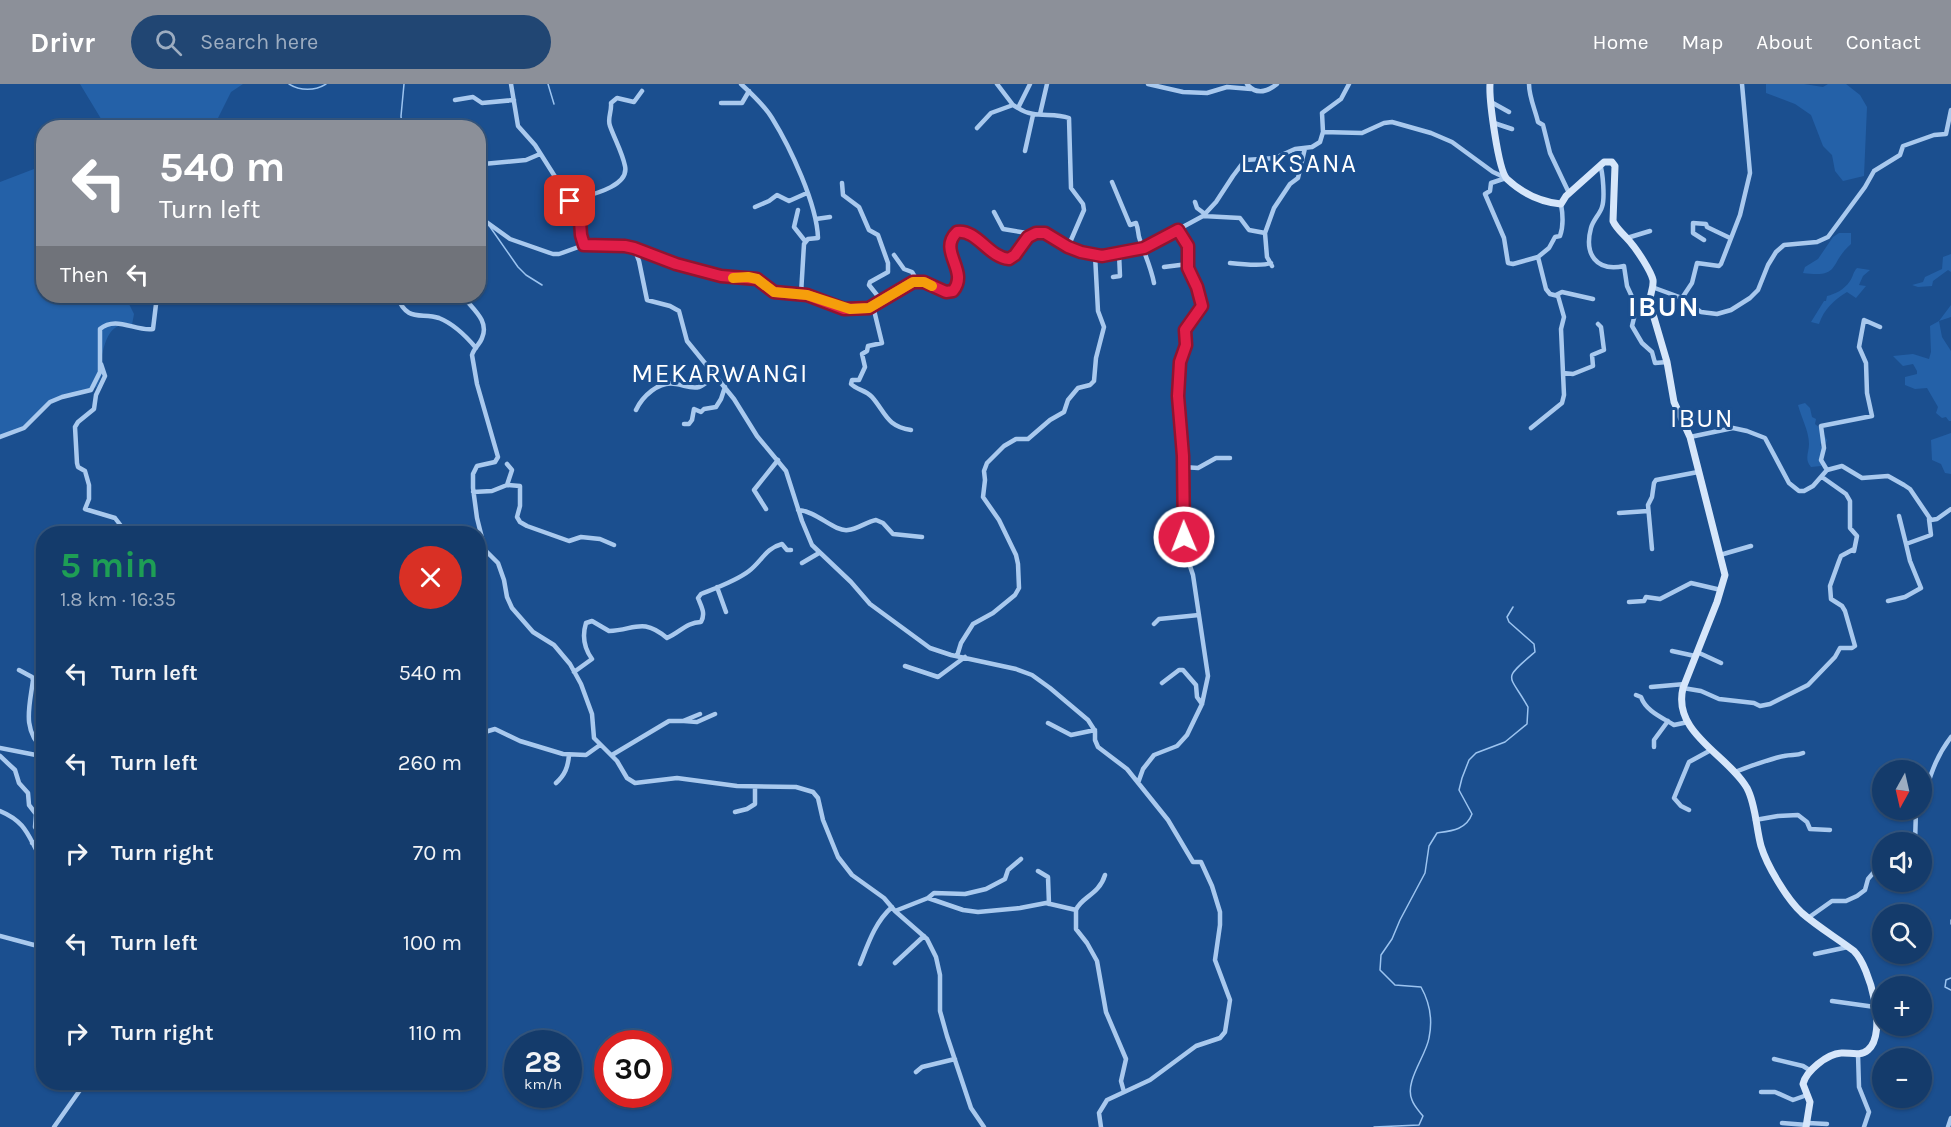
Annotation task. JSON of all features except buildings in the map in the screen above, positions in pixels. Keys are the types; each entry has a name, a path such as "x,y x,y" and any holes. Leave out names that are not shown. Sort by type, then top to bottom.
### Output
{"main road":[{"path":"1490,84 1490,102 1500,161 1506,178 1541,201 1561,204 1569,193 1600,165 1609,162 1615,166 1613,221 1627,238 1653,279 1649,296 1650,304 1667,362 1674,402 1690,437 1725,575 1684,686 1681,704 1688,722 1699,738 1743,783 1750,795 1762,847 1771,867 1798,909 1858,955 1866,968 1872,993"},
{"path":"1807,1125 1811,1106 1804,1082 1811,1071 1833,1054 1858,1054 1867,1051 1874,1036"}],"street":[{"path":"511,84 518,126 535,145 570,201 580,221 584,245"},
{"path":"741,84 772,117 807,193 816,219 818,238 805,241"},
{"path":"997,84 1018,108 1033,115 1069,119 1071,188 1083,204 1084,210 1068,247"},
{"path":"1018,108 1030,84"},
{"path":"1040,114 1047,84"},
{"path":"1148,84 1183,92 1207,93 1227,87 1263,91 1270,90 1277,84"},
{"path":"1247,84 1251,89"},
{"path":"993,212 1003,229 1033,234 1045,233 1068,247 1095,255 1144,248 1204,215 1216,202 1243,162 1275,158 1295,149 1316,146 1323,132 1322,113 1341,99 1348,84"},
{"path":"1529,84 1529,97 1533,101 1538,122 1543,124 1550,153 1569,193"},
{"path":"1682,298 1692,284 1697,263 1720,265 1740,215 1750,173 1742,84"},
{"path":"570,201 610,187 620,182 626,174 609,125 611,103 617,98 633,102 642,91"},
{"path":"721,104 742,103 749,91"},
{"path":"454,100 472,97 478,98 482,103 514,100"},
{"path":"1490,102 1509,112"},
{"path":"977,128 990,113 1013,105"},
{"path":"1652,287 1682,298 1701,312 1717,314 1731,310 1758,290 1773,257 1784,245 1817,242 1828,237 1864,189 1874,171 1900,155 1903,147 1934,135 1946,134 1951,110"},
{"path":"1024,151 1033,115"},
{"path":"1323,132 1362,133 1381,124 1392,122 1448,140 1493,172 1506,178"},
{"path":"1494,123 1512,129"},
{"path":"1230,263 1271,265 1267,257 1265,233 1274,208 1290,184 1298,178 1305,148"},
{"path":"486,164 526,160 540,154"},
{"path":"1600,165 1603,206 1591,226 1589,252 1597,262 1615,269 1624,266 1627,286 1633,299 1633,328 1642,343 1652,352 1655,363 1667,362"},
{"path":"1506,178 1491,183 1490,191 1485,194 1504,238 1508,262 1513,264 1538,257 1549,248 1555,237 1560,236 1563,221 1561,204"},
{"path":"1112,182 1130,225 1137,224 1154,284"},
{"path":"842,183 844,196 859,207 868,228 878,235 888,263 888,272 870,282 869,285 881,300"},
{"path":"755,207 770,201 777,195 789,201 807,193"},
{"path":"1195,202 1204,215 1240,219 1249,230 1265,233"},
{"path":"798,210 794,227 805,241"},
{"path":"816,219 830,217"},
{"path":"486,222 510,239 553,254 584,245 625,246 692,269 728,277 757,279 774,292 801,294 844,309 864,309 873,306 907,284 918,282 924,282 946,292 955,290 959,274 952,258 951,248 957,232 964,231 991,252 1009,259 1033,234"},
{"path":"1704,240 1693,233 1693,223 1706,224 1707,227 1730,238"},
{"path":"1138,783 1143,769 1154,755 1174,748 1187,735 1202,704 1207,685 1208,668 1193,575 1185,551 1184,467 1178,396 1180,358 1186,345 1185,330 1202,306 1188,264 1188,246 1178,230"},
{"path":"1627,238 1650,231"},
{"path":"801,294 802,255 805,241"},
{"path":"634,248 647,300 670,306 679,311 687,341 725,387 757,436 778,460 789,478 798,510 812,545 851,582 870,604 930,648 1032,675 1088,720 1095,730 1098,747 1127,769 1172,825 1193,862 1201,862 1219,905 1221,919 1215,960 1230,1000 1223,1036 1196,1046 1159,1074 1107,1100 1098,1113 1101,1127"},
{"path":"1113,277 1120,276 1119,253"},
{"path":"894,255 904,269 912,272 918,282"},
{"path":"957,656 961,643 973,624 993,614 1015,596 1019,588 1016,555 999,520 982,497 985,469 1002,447 1016,439 1028,439 1066,409 1068,400 1078,388 1094,382 1096,358 1104,327 1098,311 1095,255"},
{"path":"1538,257 1546,289 1550,294 1556,295 1563,292 1593,299"},
{"path":"1164,267 1188,264"},
{"path":"1531,428 1562,403 1564,395 1561,329 1564,316 1561,303 1556,295"},
{"path":"0,437 24,428 57,398 89,392 100,372 99,333 101,327 128,324 153,329 156,303"},
{"path":"400,303 413,315 440,318 462,333 476,348"},
{"path":"469,303 484,325 482,340 472,355 498,457 495,462 475,467 473,492 479,526"},
{"path":"873,306 882,343 868,345 867,351 862,354 864,368 859,380 852,380 851,384 870,395 883,415 896,427 911,430"},
{"path":"1827,470 1821,460 1824,448 1821,426 1872,416 1867,393 1866,363 1860,353 1859,340 1864,320 1880,327"},
{"path":"1563,373 1573,374 1593,366 1592,355 1604,350 1601,327 1598,324"},
{"path":"100,362 105,376 96,395 94,409 75,427 77,463 78,467 85,471 89,485 86,509 115,518 121,526"},
{"path":"636,410 647,393 660,386 674,383 696,387 714,376"},
{"path":"684,424 689,424 692,420 694,409 700,412 716,407 725,387"},
{"path":"1690,437 1734,428 1767,440 1776,461 1794,489 1804,491 1813,486 1827,470 1842,466 1862,478 1888,476 1910,489 1929,518 1931,535 1906,544"},
{"path":"1184,467 1198,468 1216,458 1230,458"},
{"path":"766,509 754,490 778,460"},
{"path":"507,464 512,470 507,485"},
{"path":"1653,549 1648,502 1652,497 1654,483 1656,480 1698,472"},
{"path":"1651,687 1684,686 1719,699 1754,703 1761,706 1773,703 1808,686 1835,657 1840,648 1855,646 1845,611 1842,606 1831,599 1830,590 1840,558 1854,550 1857,536 1850,528 1850,501 1846,494 1822,477"},
{"path":"473,492 492,491 507,485 521,488 517,517 524,524 569,540 580,537 600,539 614,544"},
{"path":"1929,518 1937,519 1951,509"},
{"path":"798,510 808,512 839,530 851,529 876,520 883,522 893,534 922,537"},
{"path":"1618,513 1648,511"},
{"path":"1888,601 1905,597 1921,588 1910,561 1899,516"},
{"path":"574,672 592,659 586,652 583,633 586,623 592,621 609,631 637,625 646,626 668,638 684,627 701,622 704,617 704,610 698,598 701,594 748,572 763,554 778,545 782,544 787,550 791,550"},
{"path":"1720,555 1751,546"},
{"path":"486,551 498,563 512,608 533,632 554,645 574,672 592,714 594,738 612,755 627,778 635,783 677,778 722,785 796,787 813,792 818,798 823,820 835,852 852,874 884,898 924,936 936,957 940,975 940,1011 971,1108 984,1127"},
{"path":"802,563 819,552"},
{"path":"1629,602 1644,601 1646,597 1660,599 1691,583 1720,590"},
{"path":"717,587 726,612"},
{"path":"1154,624 1159,619 1199,615"},
{"path":"1672,651 1696,654 1721,663"},
{"path":"905,675 907,668 938,677 965,657"},
{"path":"1162,683 1183,669 1196,685 1197,697 1202,704"},
{"path":"19,670 32,677 28,721 36,741"},
{"path":"1636,695 1641,697 1646,708 1668,721 1676,725 1688,722"},
{"path":"683,721 700,714"},
{"path":"612,755 669,721 697,722 715,714"},
{"path":"1654,747 1654,740 1668,721"},
{"path":"1048,723 1071,735 1095,730"},
{"path":"486,732 495,729 520,741 569,755 585,755 600,745"},
{"path":"1932,768 1942,748 1951,737"},
{"path":"0,748 36,755"},
{"path":"1689,810 1674,798 1689,762 1711,750"},
{"path":"1734,773 1761,762 1803,753"},
{"path":"556,783 568,766 569,755"},
{"path":"0,756 15,770 19,783 28,793 29,805 36,814 36,829"},
{"path":"735,812 747,809 755,803 755,787"},
{"path":"0,811 20,822 36,850"},
{"path":"1755,820 1798,815 1807,822 1811,829 1830,830"},
{"path":"32,843 36,842"},
{"path":"860,964 874,929 893,909 928,898 934,893 963,894 986,889 1005,879 1008,870 1021,859"},
{"path":"1038,871 1048,877 1049,904"},
{"path":"1808,918 1832,902 1852,900 1865,890 1872,874"},
{"path":"1105,875 1101,886 1078,905 1076,929 1088,943 1097,961 1106,1012 1126,1059 1121,1081 1124,1092"},
{"path":"928,898 963,910 978,912 1049,904 1076,910"},
{"path":"0,936 32,945 36,944"},
{"path":"895,963 924,936"},
{"path":"1815,954 1848,946"},
{"path":"1832,1001 1872,1006"},
{"path":"1858,1054 1859,1087 1869,1114 1863,1127"},
{"path":"916,1072 922,1067 955,1059"},
{"path":"1774,1059 1803,1066 1811,1071"},
{"path":"54,1127 80,1090"},
{"path":"1761,1092 1775,1092 1793,1100 1807,1095"},
{"path":"1948,1127 1951,1118"},
{"path":"1782,1123 1827,1124"}],"shaded area":[{"path":"80,84 243,84 231,92 217,120 102,120"},
{"path":"1766,84 1804,84 1823,87 1828,84 1846,84 1860,95 1867,107 1864,176 1843,181 1835,171 1832,155 1823,146 1811,115 1795,104 1766,93"},
{"path":"34,169 36,180 36,303 128,303 134,314 132,325 120,326 109,335 102,354 100,366 102,375 97,387 50,402 30,424 0,437 0,182"},
{"path":"1839,233 1851,233 1851,244 1833,268 1824,273 1803,273 1805,267 1818,259 1833,237"},
{"path":"1951,254 1951,272 1948,270 1933,281 1932,286 1912,285 1923,282 1925,277 1942,269 1943,257"},
{"path":"1857,268 1870,270 1863,276 1859,285 1866,286 1856,298 1847,292 1830,305 1819,324 1811,322 1827,296 1845,287"},
{"path":"1951,305 1951,317 1939,321"},
{"path":"1939,321 1942,337 1951,351 1951,421 1936,413 1938,407 1927,388 1915,389 1905,385 1905,377 1917,374 1917,371 1913,364 1903,366 1893,356 1913,354 1929,359 1930,326"},
{"path":"1805,403 1810,408 1812,417 1816,419 1815,424 1827,440 1826,443 1820,445 1824,450 1821,466 1811,467 1808,461 1809,439 1798,405"},
{"path":"1951,433 1951,474 1945,473 1941,464 1932,460 1931,440"}],"waterway":[{"path":"289,84 307,89 326,84"},
{"path":"401,120 404,84"},
{"path":"548,84 554,104"},
{"path":"486,190 487,220"},
{"path":"488,224 518,267 542,285"},
{"path":"1374,1127 1419,1125 1423,1116 1414,1104 1410,1093 1413,1077 1429,1038 1431,1024 1429,1005 1421,987 1395,985 1380,970 1381,955 1392,939 1425,873 1429,846 1437,833 1462,827 1472,814 1459,790 1469,760 1476,753 1505,742 1527,724 1528,707 1512,678 1517,668 1535,652 1534,644 1509,622 1507,617 1513,607"},
{"path":"1951,978 1946,980 1945,987 1951,990"}],"slow traffic":[{"path":"733,278 757,279 774,292 807,295 844,309 869,308 913,282 924,282 932,286"}],"district":[{"name":"LAKSANA","path":"1299,163"},
{"name":"IBUN","path":"1664,306"},
{"name":"MEKARWANGI","path":"720,373"},
{"name":"IBUN","path":"1702,418"}],"route":[{"path":"570,201 580,221 584,245 634,248 676,264 721,276 757,279 774,292 807,295 844,309 869,308 913,282 924,282 949,293 955,290 959,274 951,254 952,242 957,232 968,233 991,252 1004,259 1009,259 1015,255 1028,237 1036,233 1045,233 1081,252 1102,256 1144,248 1178,230 1188,246 1188,268 1197,287 1202,306 1185,330 1186,345 1180,358 1178,396 1185,503 1184,537"}]}
